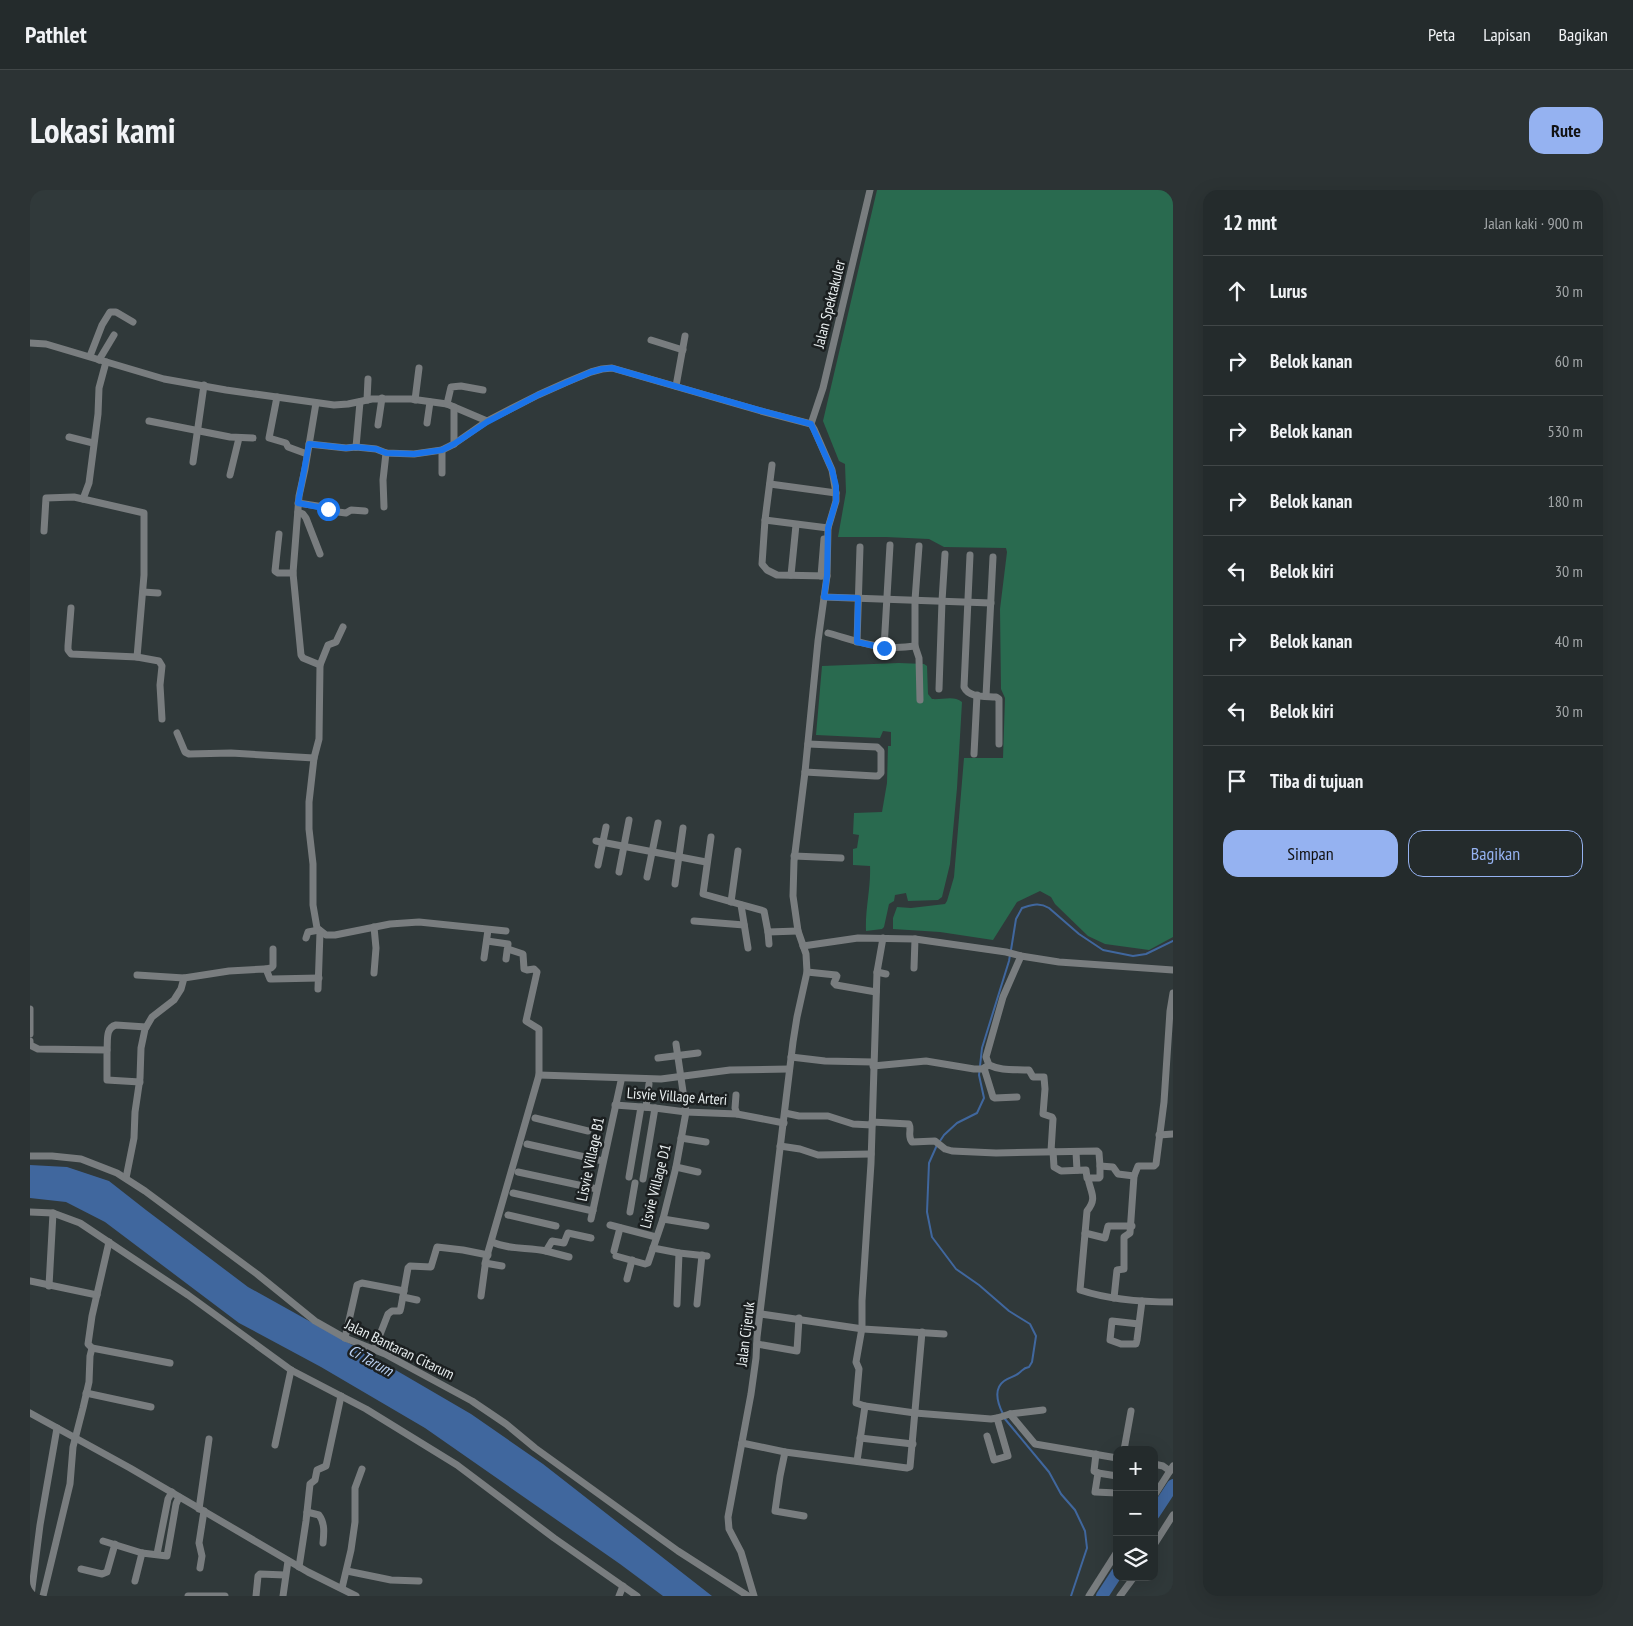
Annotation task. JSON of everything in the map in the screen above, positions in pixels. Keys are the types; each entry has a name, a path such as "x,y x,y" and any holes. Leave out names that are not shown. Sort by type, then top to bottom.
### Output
{"street":[{"name":"Jalan Spektakuler","path":"811,424 823,388 870,190"},
{"path":"90,356 102,325 110,312 116,312 133,322"},
{"path":"83,499 89,483 103,361 114,335"},
{"path":"676,386 685,336"},
{"path":"651,340 683,350"},
{"path":"30,343 46,344 156,377 204,386 334,405 382,398 415,400 451,406 487,422"},
{"path":"415,400 419,368"},
{"path":"309,444 376,449 386,453 414,454 442,450 487,422 538,395 602,369 612,368 811,424 832,470 836,493 770,484"},
{"path":"356,447 368,379"},
{"path":"193,462 204,386"},
{"path":"454,444 451,387 461,386 483,390"},
{"path":"277,396 269,438 281,440 288,447 307,454"},
{"path":"378,425 382,398"},
{"path":"427,423 430,402"},
{"path":"316,403 298,503 293,573 301,655 303,658 320,665"},
{"path":"149,421 239,438 253,438"},
{"path":"70,437 94,443"},
{"path":"230,476 239,438"},
{"path":"442,450 442,473"},
{"path":"384,507 383,480 386,453"},
{"path":"772,465 762,565 774,575 824,576"},
{"name":"Jalan Cijeruk","path":"754,1596 741,1552 728,1524 728,1510 742,1443 758,1344 791,1057 797,1017 807,972 804,946 798,931 793,885 794,856 824,597 826,528 836,501 836,493"},
{"path":"44,531 46,498 74,497 144,512 143,592 137,656"},
{"path":"298,503 324,507 330,511 346,514 350,510 365,511"},
{"path":"298,512 304,514 320,554"},
{"path":"765,520 826,528"},
{"path":"791,575 796,525"},
{"path":"279,534 275,571 278,573 293,573"},
{"path":"884,648 890,545"},
{"path":"919,546 915,600 915,646 919,658 920,700"},
{"path":"857,642 860,547"},
{"path":"939,689 945,554"},
{"path":"970,555 964,687 968,693 996,698 1000,701 999,744"},
{"path":"986,696 993,557"},
{"path":"143,592 158,593"},
{"path":"824,597 991,603"},
{"path":"71,608 68,646 71,654 137,656 160,660 162,719"},
{"path":"318,990 319,931 313,904 313,864 309,829 310,802 314,758 320,739 320,665 327,647 336,642 343,627"},
{"path":"828,633 884,648 899,649 915,646"},
{"path":"974,754 977,696"},
{"path":"177,733 186,752 189,754 230,753 314,758"},
{"path":"805,772 875,776 881,773 880,750 878,747 808,744"},
{"path":"619,872 629,820"},
{"path":"647,877 658,823"},
{"path":"598,865 599,842 606,827"},
{"path":"674,884 683,828"},
{"path":"711,838 706,862 703,894 765,912 769,944"},
{"path":"599,842 706,862"},
{"path":"731,902 738,851"},
{"path":"794,856 841,858"},
{"path":"741,905 748,948"},
{"path":"694,921 744,925"},
{"path":"306,938 308,932 319,931 326,935 335,936 374,927 419,922 506,931"},
{"path":"374,927 376,948 374,973"},
{"path":"484,958 488,930"},
{"path":"768,932 798,931"},
{"path":"883,938 877,972 871,1154 862,1328 856,1362 859,1369 856,1402 865,1406 915,1414 982,1419 1043,1410"},
{"path":"804,946 835,941 883,938 915,939 1060,962 1173,970"},
{"path":"914,968 915,939"},
{"path":"487,941 507,943 509,945 506,960"},
{"path":"137,975 184,978 228,971 266,969 273,966 273,949"},
{"path":"480,1296 485,1263 539,1075 539,1033 537,1028 526,1021 537,972 534,969 525,970 523,954 508,949"},
{"path":"1016,1097 992,1097 983,1068 1003,997 1020,956"},
{"path":"266,969 272,979 319,978"},
{"path":"807,972 836,974 836,984 876,992"},
{"path":"877,972 886,974"},
{"path":"126,1178 134,1138 135,1112 140,1082 141,1048 146,1027 152,1017 174,1000 181,989 184,978"},
{"path":"1114,1298 1117,1270 1124,1269 1124,1237 1130,1234 1132,1226 1134,1176 1138,1166 1156,1165 1164,1102 1173,997"},
{"path":"30,1009 30,1034"},
{"path":"140,1082 107,1080 108,1030 111,1026 116,1025 146,1027"},
{"path":"30,1041 30,1045 38,1049 107,1050"},
{"path":"676,1044 686,1112"},
{"path":"658,1058 698,1053"},
{"path":"791,1057 873,1064 926,1061 983,1068 1029,1070 1033,1076 1044,1077 1043,1114 1053,1119 1052,1151 1055,1168 1059,1168 1062,1171 1086,1170 1092,1187 1093,1201 1087,1211 1080,1290 1114,1298 1173,1302"},
{"path":"539,1075 652,1079 730,1070 790,1069"},
{"name":"Lisvie Village B1","path":"591,1219 621,1081"},
{"path":"629,1177 649,1084"},
{"path":"736,1095 735,1108 737,1114"},
{"name":"Lisvie Village Arteri","path":"615,1105 686,1112 737,1114 784,1123"},
{"path":"643,1179 655,1108"},
{"name":"Lisvie Village D1","path":"632,1260 645,1264 648,1263 663,1219 676,1167 686,1112"},
{"path":"785,1112 799,1116 828,1116 854,1124 910,1124 909,1138 912,1142 940,1144 952,1151 996,1153 1098,1151 1100,1178 1088,1178"},
{"path":"535,1118 588,1131"},
{"path":"1160,1135 1173,1134"},
{"path":"681,1138 706,1142"},
{"path":"526,1144 603,1161"},
{"path":"780,1146 800,1149 818,1155 871,1154"},
{"path":"1076,1152 1077,1170"},
{"name":"Jalan Bantaran Citarum","path":"30,1156 81,1159 126,1178 256,1274 315,1321 345,1338 416,1370 472,1401 678,1551 748,1596"},
{"path":"1100,1166 1113,1167 1118,1174 1134,1176"},
{"path":"676,1167 698,1172"},
{"path":"518,1172 597,1189"},
{"path":"630,1212 635,1183"},
{"path":"513,1193 593,1210"},
{"path":"30,1212 53,1213 80,1223 188,1295 292,1370 374,1414 457,1465 554,1538 637,1596"},
{"path":"49,1286 53,1213"},
{"path":"508,1215 556,1226"},
{"path":"663,1219 706,1226"},
{"path":"610,1225 656,1237"},
{"path":"1085,1233 1105,1238 1108,1226 1132,1226"},
{"path":"620,1228 615,1254 632,1260 627,1279"},
{"path":"560,1255 569,1233 591,1238"},
{"path":"546,1250 552,1241 564,1243"},
{"path":"109,1242 88,1344 92,1348 170,1363"},
{"path":"492,1242 504,1247 546,1250 569,1257"},
{"path":"374,1350 388,1314 392,1310 400,1311 408,1268 412,1265 430,1267 436,1248 463,1250 488,1255"},
{"path":"653,1248 705,1256 697,1304"},
{"path":"677,1304 679,1253"},
{"path":"485,1263 502,1266"},
{"path":"30,1281 97,1295"},
{"path":"345,1338 357,1285 362,1284 404,1294 417,1300"},
{"path":"1139,1324 1112,1321 1110,1340 1121,1344 1136,1344 1139,1324 1142,1301"},
{"path":"761,1314 862,1328 944,1334"},
{"path":"758,1344 797,1350 799,1318"},
{"path":"742,1443 785,1452 910,1467 922,1332"},
{"path":"43,1596 70,1484 75,1438 89,1382 92,1348"},
{"path":"275,1445 292,1370"},
{"path":"86,1392 151,1407"},
{"path":"299,1567 310,1484 314,1480 317,1470 326,1466 341,1396"},
{"path":"857,1461 865,1406"},
{"path":"1125,1446 1131,1411"},
{"path":"30,1413 172,1492 288,1561 356,1596"},
{"path":"1009,1414 1035,1444 1113,1457"},
{"path":"988,1436 994,1460 1008,1456 998,1418"},
{"path":"31,1596 32,1575 57,1428"},
{"path":"860,1438 913,1444"},
{"path":"200,1568 202,1556 199,1543 201,1510 209,1439"},
{"path":"785,1452 775,1511 804,1516"},
{"path":"1096,1454 1094,1471 1113,1475"},
{"path":"1158,1465 1171,1468 1158,1491"},
{"path":"342,1588 347,1571 355,1522 356,1488 362,1468"},
{"path":"1098,1473 1095,1492 1113,1493"},
{"path":"1158,1483 1162,1484"},
{"path":"157,1554 168,1499 172,1492"},
{"path":"103,1541 142,1553 167,1556 176,1504 179,1497"},
{"path":"307,1512 319,1515 321,1518 324,1532 323,1543"},
{"path":"1158,1541 1169,1529 1173,1514"},
{"path":"82,1569 102,1574 107,1572 114,1544"},
{"path":"135,1581 142,1553"},
{"path":"1089,1596 1113,1558"},
{"path":"283,1596 288,1561"},
{"path":"347,1571 391,1580 419,1581"},
{"path":"256,1596 258,1576 260,1574 285,1575"},
{"path":"1120,1596 1131,1581"},
{"path":"619,1596 623,1586"},
{"path":"188,1596 226,1596"}],"green space":[{"path":"877,190 1173,190 1173,937 1149,950 1105,944 1088,936 1055,904 1051,897 1040,891 1017,902 993,940 940,932 893,929 893,918 897,907 911,908 945,904 947,901 954,877 964,758 1003,758 1005,698 1001,689 1000,609 1007,552 1006,548 944,547 929,539 838,537 846,492 845,464 839,461 823,421"},
{"path":"924,664 927,666 928,694 932,699 952,698 962,702 950,864 942,897 938,900 908,901 906,893 895,895 894,901 889,904 884,927 882,929 866,931 870,866 853,865 853,849 857,848 859,835 853,834 854,813 882,812 887,783 888,746 891,746 891,732 883,731 880,738 816,735 822,666"}],"water":[{"name":"Ci Tarum","path":"30,1165 67,1167 109,1181 248,1287 471,1414 543,1464 712,1596 663,1596 425,1428 321,1367 239,1323 105,1222 66,1202 30,1198"}],"waterway":[{"path":"1011,950 1016,919 1022,908 1036,905 1049,908 1079,934 1103,950 1133,956 1146,954 1173,941"},
{"path":"940,1141 957,1123 977,1113 984,1098 979,1075 982,1048 1010,955"},
{"path":"937,1145 929,1163 927,1212 932,1237 956,1269 979,1285 1009,1311 1030,1324 1036,1336 1032,1362 1029,1367 1006,1380 998,1388 998,1401 1003,1414"},
{"path":"1005,1419 1049,1472 1061,1494 1075,1510 1085,1531 1087,1548 1071,1596"},
{"path":"1158,1508 1173,1485"},
{"path":"1102,1596 1113,1579"}],"route":[{"path":"328,509 298,503 309,444 376,449 386,453 414,454 442,450 515,406 591,372 612,368 811,424 832,470 836,486 836,501 828,528 827,576 824,597 858,598 857,642 884,648"}]}
